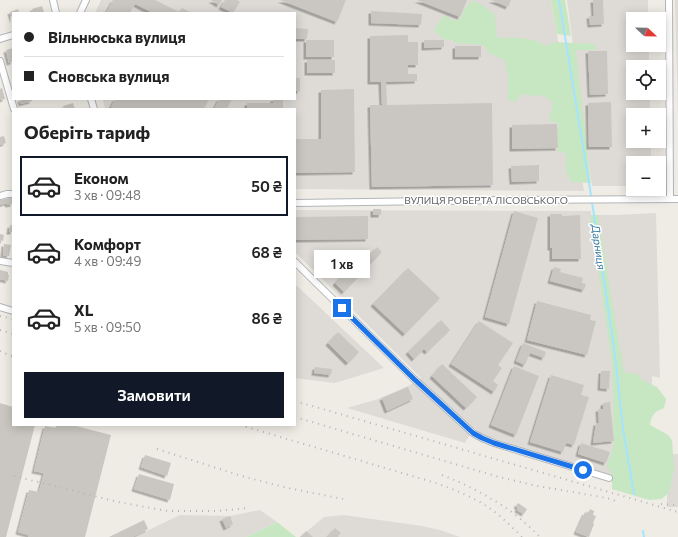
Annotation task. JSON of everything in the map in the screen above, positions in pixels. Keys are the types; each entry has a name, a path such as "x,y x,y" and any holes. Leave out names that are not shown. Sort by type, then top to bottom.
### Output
{"street":[{"path":"53,0 56,12"},
{"path":"80,12 86,0"},
{"path":"668,0 670,200"},
{"path":"0,39 12,35"},
{"path":"0,61 14,108"},
{"path":"0,196 12,194"},
{"name":"ВУЛИЦЯ РОБЕРТА ЛІСОВСЬКОГО","path":"296,203 678,199"},
{"path":"0,261 12,263"},
{"path":"296,263 414,379 473,433 494,443 609,478"},
{"path":"0,307 12,311"}],"shaded area":[{"path":"101,0 551,0 584,191 296,189 296,108 105,108 103,100 296,100 296,12 95,12"},
{"path":"567,0 648,0 648,12 626,12 626,52 649,52 649,60 626,60 626,100 650,100 650,108 626,108 626,148 651,148 651,156 626,156 626,186 592,186"},
{"path":"675,0 678,0 678,113"},
{"path":"296,210 591,211 591,215 656,213 660,378 652,376 651,415 615,382 615,476 483,435 474,428 465,443 347,408 378,399 410,385 421,378 296,253"},
{"path":"296,285 384,368 335,383 296,378"},
{"path":"678,454 678,507 667,507 667,455"},
{"path":"260,510 277,522 246,537 134,537 180,515 230,516"},
{"path":"344,515 422,526 460,537 300,537 324,517"}],"green space":[{"path":"473,0 495,15 497,38 528,39 546,46 554,42 595,44 596,50 576,50 591,183 571,182 566,171 566,153 558,152 558,123 549,121 553,102 542,95 532,96 521,94 516,102 508,100 508,76 505,60 489,53 484,45 455,43 452,40 443,39 434,30 444,15 455,21 461,19 464,10"},
{"path":"551,0 565,0 571,36 557,34"},
{"path":"590,215 598,215 624,372 638,374 639,378 657,387 666,399 664,408 654,414 650,425 668,435 672,440 674,469 669,493 661,499 649,500 612,489 612,473 607,467 614,443 612,362"},
{"path":"277,522 296,537 246,537"}],"building":[{"path":"113,0 155,0 179,12 151,12 135,4 131,12 107,12"},
{"path":"211,0 222,0 219,5"},
{"path":"225,0 237,0 240,2 234,12 221,7"},
{"path":"280,0 346,0 337,22"},
{"path":"417,0 467,0 460,17"},
{"path":"491,0 511,0 508,7"},
{"path":"593,0 603,0 604,24 590,25 589,16 594,16"},
{"path":"42,6 44,12 33,12 32,9"},
{"path":"182,8 190,12 179,12"},
{"path":"18,9 19,12 12,12 12,18 10,12"},
{"path":"371,11 422,14 421,25 371,23"},
{"path":"296,28 308,29 307,39 296,39"},
{"path":"408,35 408,42 418,42 418,65 408,65 408,74 417,74 417,81 386,82 387,105 492,103 493,185 372,187 370,105 382,105 381,82 370,82 370,36"},
{"path":"306,40 334,40 334,57 306,57"},
{"path":"424,40 444,40 444,47 424,48"},
{"path":"455,46 481,46 481,57 455,57"},
{"path":"12,48 12,62 9,63 6,50"},
{"path":"588,51 607,51 608,94 590,95"},
{"path":"307,60 335,60 335,73 307,73"},
{"path":"296,78 300,78 300,91 296,91"},
{"path":"2,88 5,99 0,100 0,89"},
{"path":"354,89 355,172 296,173 296,139 321,139 321,90"},
{"path":"20,100 32,100 32,101 21,104"},
{"path":"114,100 208,100 204,108 111,107"},
{"path":"218,100 232,100 228,108 214,108"},
{"path":"273,100 283,100 283,108 247,108 247,103 273,103"},
{"path":"611,102 612,147 589,147 588,103"},
{"path":"73,103 75,108 64,108 63,106"},
{"path":"557,124 558,148 512,149 512,125"},
{"path":"4,136 6,143 0,145 0,137"},
{"path":"539,165 539,181 512,182 511,166"},
{"path":"12,197 12,204 8,205 7,203 0,205 0,200"},
{"path":"373,209 381,209 381,215 373,215"},
{"path":"514,211 538,218 509,324 485,317"},
{"path":"550,214 562,214 562,216 580,215 581,259 552,259 552,248 550,248"},
{"path":"368,216 368,239 296,240 296,217"},
{"path":"10,225 12,226 12,232 9,232"},
{"path":"0,234 4,235 3,241 0,240"},
{"path":"4,244 11,245 9,256 3,255"},
{"path":"377,247 382,252 344,292 335,283 351,265 355,269"},
{"path":"554,267 561,269 560,272 583,278 582,283 586,284 584,290 550,281"},
{"path":"408,268 440,298 405,334 373,304"},
{"path":"0,270 8,272 8,281 0,279"},
{"path":"537,301 591,315 590,320 596,321 587,355 527,340"},
{"path":"441,320 450,330 427,352 424,349 414,359 408,352"},
{"path":"479,321 513,343 498,365 502,368 493,381 498,385 494,392 451,364"},
{"path":"338,332 359,352 348,363 328,343"},
{"path":"523,343 546,352 544,358 530,353 525,365 516,361"},
{"path":"442,364 477,397 466,408 432,376"},
{"path":"514,366 539,376 516,435 491,425"},
{"path":"315,367 332,369 331,375 314,373"},
{"path":"601,371 610,371 609,389 600,388"},
{"path":"551,375 584,385 581,395 589,397 574,445 566,443 563,452 530,442"},
{"path":"408,387 413,399 387,411 382,398"},
{"path":"610,402 614,441 593,443 596,423 599,423 598,409 603,409 603,403"},
{"path":"0,403 12,407 12,426 35,426 6,537 0,537"},
{"path":"45,426 56,428 56,426 76,426 111,435 85,537 28,537 29,535 18,532 29,490 39,492 44,473 34,471"},
{"path":"581,443 610,452 606,463 578,454"},
{"path":"145,455 171,463 167,476 141,467"},
{"path":"139,474 174,484 170,500 134,489"},
{"path":"518,503 527,509 524,514 517,510 518,507 516,506"},
{"path":"590,509 594,511 593,515 596,516 589,537 576,532 585,512 588,514"},
{"path":"230,516 233,524 226,528 222,519"},
{"path":"144,520 148,529 132,537 109,537"},
{"path":"335,528 341,533 337,537 327,537"},
{"path":"306,531 313,537 301,537"}],"waterway":[{"name":"Дарниця","path":"559,0 614,347 623,429 634,494"},
{"name":"Дарниця","path":"643,531 644,537"}],"railway":[{"path":"0,316 12,319"},
{"path":"0,330 12,334"},
{"path":"0,351 12,357"},
{"path":"296,401 678,512"},
{"path":"296,417 499,477 616,501"},
{"path":"243,426 453,489 483,504 495,512 522,537"},
{"path":"157,449 245,477 288,488 343,499"},
{"path":"442,475 468,486 506,508 540,537"},
{"path":"14,476 118,502 168,511 217,511 247,508"},
{"path":"661,504 678,505"}],"route":[{"path":"342,308 414,379 473,433 494,443 583,470"}]}
